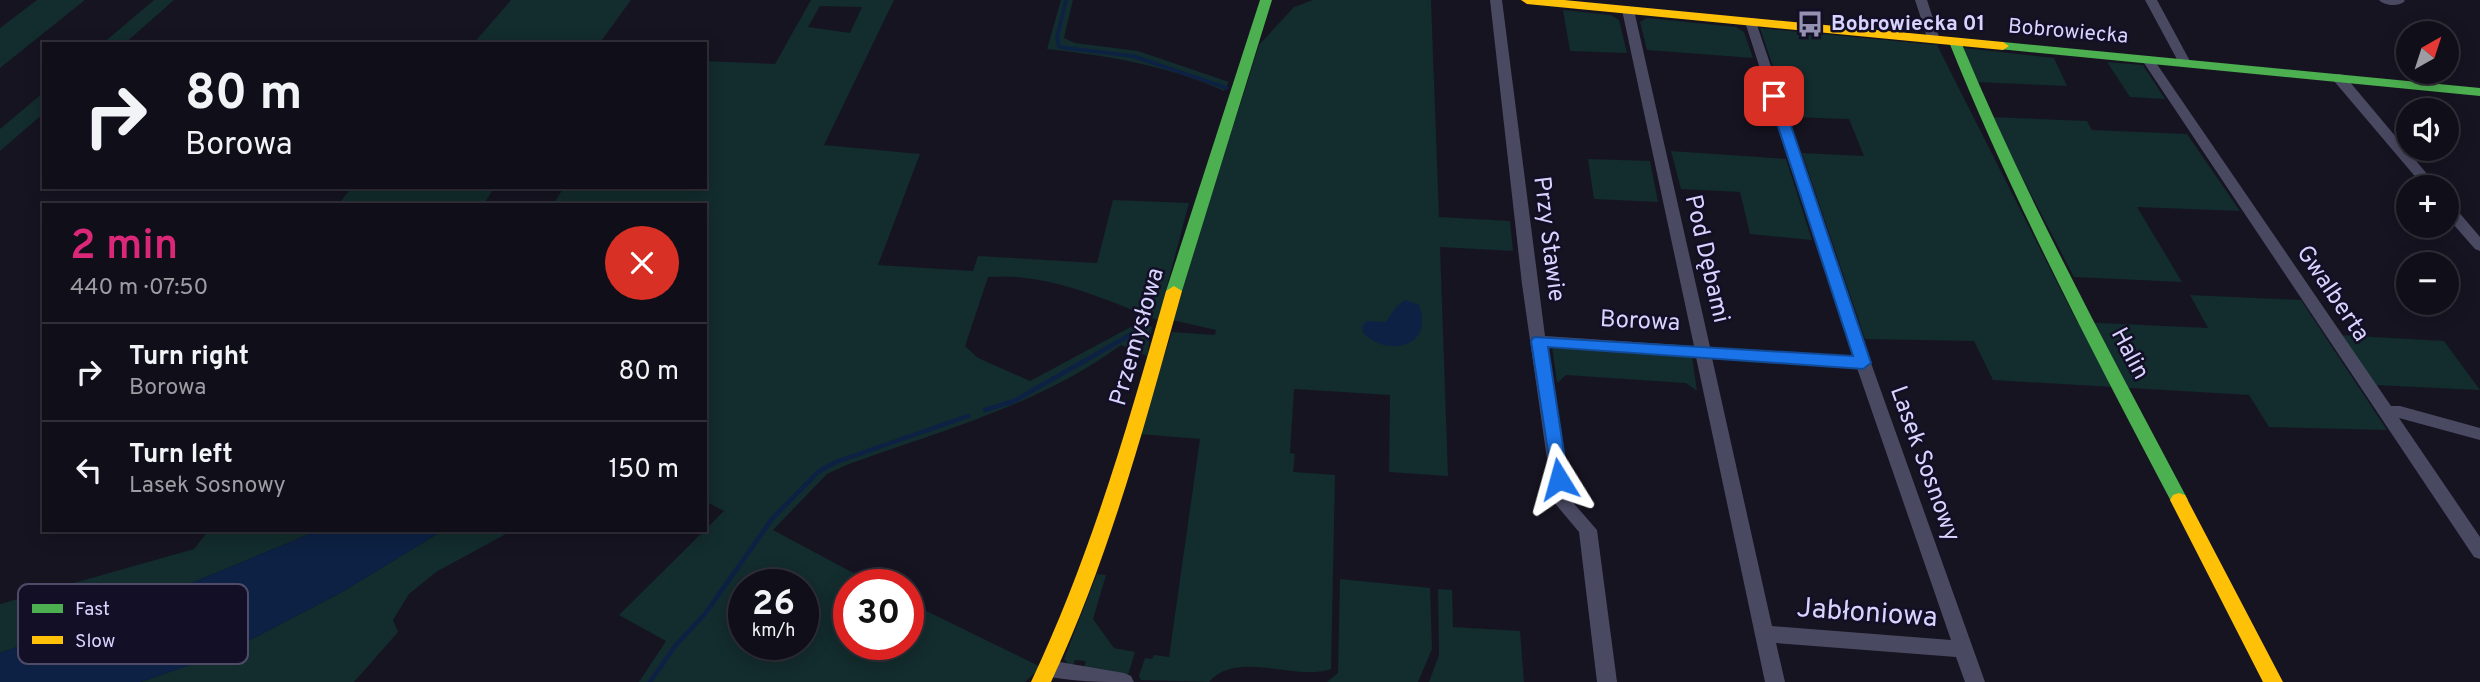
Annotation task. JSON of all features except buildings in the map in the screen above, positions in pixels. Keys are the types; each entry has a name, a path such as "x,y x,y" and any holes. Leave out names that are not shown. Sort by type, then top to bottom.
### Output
{"street":[{"name":"Przemysłowa","path":"1044,676 1074,615 1094,564 1172,297 1266,0"},
{"name":"Przy Stawie","path":"1496,0 1562,501 1588,530 1607,682"},
{"name":"Bobrowiecka","path":"1527,0 1610,4 1628,10 2480,92"},
{"path":"1921,0 1934,40"},
{"path":"2151,0 2185,63"},
{"path":"2385,0 2399,1"},
{"name":"Pod Dębami","path":"1628,10 1775,682"},
{"name":"Lasek Sosnowy","path":"1751,22 1863,363 1975,682"},
{"name":"Halin","path":"1955,42 1978,101 2080,310 2273,682"},
{"name":"Gwalberta","path":"2148,60 2480,552"},
{"path":"2339,78 2421,175"},
{"path":"2459,221 2480,246"},
{"name":"Borowa","path":"1539,341 1703,350 1863,363"},
{"path":"2384,413 2400,412 2480,434"},
{"name":"Jabłoniowa","path":"1765,634 1965,649"},
{"path":"1044,676 1124,682"}],"green space":[{"path":"37,0 85,0 0,68 0,28"},
{"path":"154,0 174,0 126,42 104,42"},
{"path":"511,0 631,0 600,42 475,42"},
{"path":"811,0 894,0 824,145 920,154 878,265 973,271 978,256 1097,263 1113,200 1189,203 1158,320 1053,283 988,277 965,346 978,358 1030,381 1140,322 1152,327 1147,356 1121,345 1090,366 1024,400 827,474 773,530 846,569 833,569 833,660 924,660 924,610 1041,667 1025,682 639,682 666,641 619,615 703,532 707,532 707,528 724,511 707,502 707,203 554,203 563,189 707,189 707,61 775,64","holes":["820,6 862,7 850,33 808,27"]},
{"path":"1061,0 1073,0 1064,38 1075,43 1138,51 1229,82 1224,91 1159,68 1047,49"},
{"path":"1313,0 1431,0 1439,217 1510,221 1513,251 1440,247 1448,476 1389,472 1390,395 1294,389 1290,453 1295,454 1293,472 1335,475 1331,669 1301,672 1250,667 1221,672 1209,682 1141,680 1139,676 1145,658 1152,659 1154,655 1169,657 1200,439 1139,434 1172,332 1215,335 1216,330 1172,320 1259,45 1294,7"},
{"path":"1563,10 1611,15 1619,20 1627,53 1570,51"},
{"path":"1647,18 1736,27 1744,32 1753,58 1647,50 1640,22"},
{"path":"1760,28 1937,45 2077,322 2208,328 2190,295 2301,300 2387,430 2269,427 2249,395 1993,380 1974,341 1865,339 1802,153 1864,156 1849,119 1790,117"},
{"path":"1964,48 2054,58 2067,86 1975,82"},
{"path":"2107,62 2143,65 2165,99 2130,97"},
{"path":"42,94 42,115 0,151 0,129"},
{"path":"1991,117 2087,121 2092,130 2187,134 2240,211 2137,207 2182,282 2074,277"},
{"path":"1671,151 1786,159 1812,240 1750,234 1740,192 1681,189"},
{"path":"1588,159 1650,161 1658,202 1594,199"},
{"path":"350,189 494,189 484,203 340,203"},
{"path":"2340,335 2444,341 2480,390 2374,385"},
{"path":"1552,346 1692,356 1697,391 1686,383 1566,375 1557,383"},
{"path":"207,532 314,532 189,584 71,584 194,549"},
{"path":"441,532 509,532 436,572 409,594 393,620 398,632 354,682 141,682 193,664 248,664 248,641 342,592"},
{"path":"1097,574 1106,575 1093,619 1114,648 1135,652 1128,675 1083,671 1086,661 1075,660 1072,668 1064,659"},
{"path":"1340,579 1430,588 1432,649 1418,682 1327,682 1338,673"},
{"path":"1438,589 1452,590 1453,627 1520,631 1524,682 1429,682 1439,655"},
{"path":"18,599 18,647 0,653 0,604"}],"water":[{"path":"1405,300 1419,305 1422,319 1415,339 1396,346 1385,345 1373,341 1363,333 1362,326 1367,321 1386,322 1396,307"},
{"path":"314,532 441,532 342,592 248,641 248,584 189,584"},
{"path":"18,647 18,664 193,664 141,682 0,682 0,653"}],"waterway":[{"path":"1066,0 1057,37 1059,47 1133,56 1227,88"},
{"path":"985,410 1014,401 1144,327"},
{"path":"650,682 675,646 705,614 772,519 818,472 836,462 968,416"}],"traffic: fast":[{"path":"1174,291 1266,0"},
{"path":"1955,42 2033,217 2179,500"},
{"path":"2003,46 2480,92"}],"traffic: slow":[{"path":"1527,0 2003,46"},
{"path":"1041,682 1063,635 1101,539 1174,291"},
{"path":"2179,500 2273,682"}],"place":[{"name":"Bobrowiecka 01","path":"1810,24"}],"route":[{"path":"1559,479 1539,341 1703,350 1863,363 1774,96"}]}
